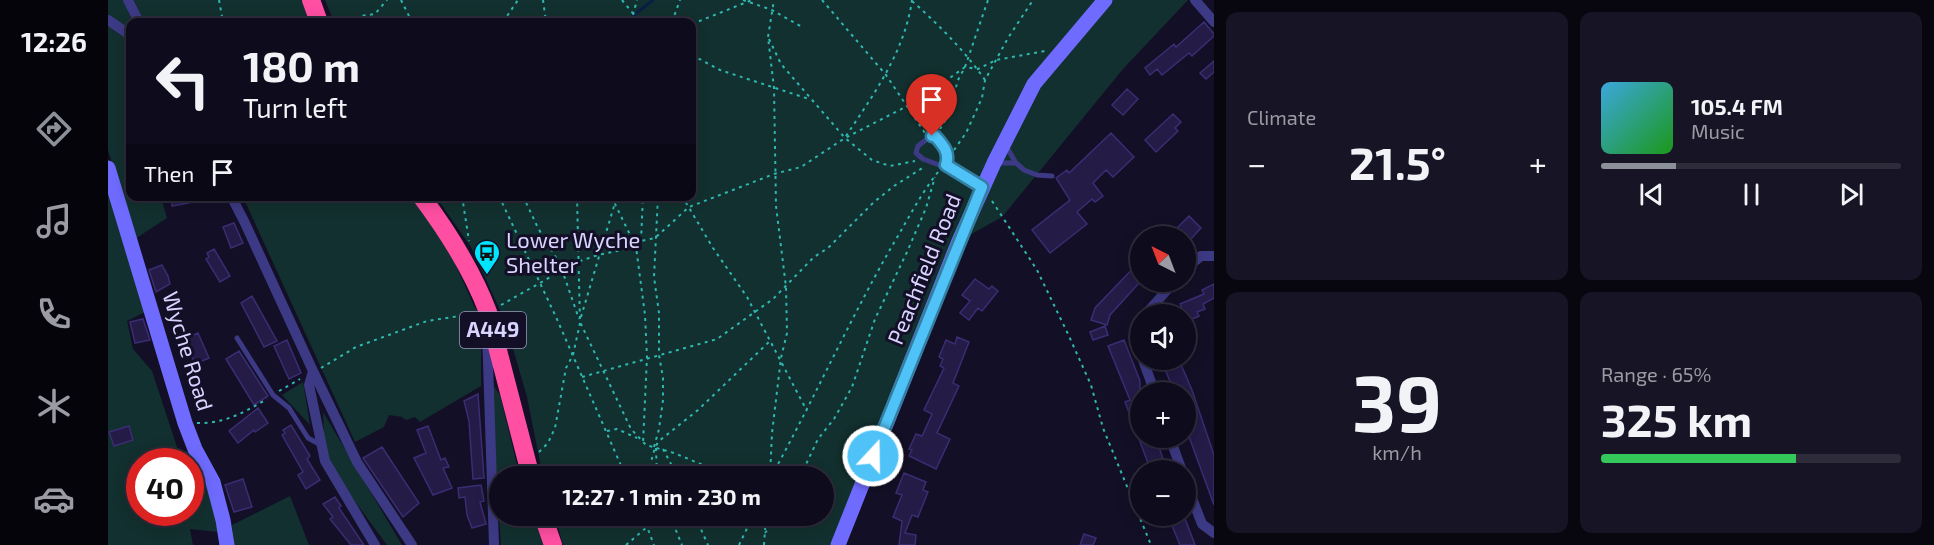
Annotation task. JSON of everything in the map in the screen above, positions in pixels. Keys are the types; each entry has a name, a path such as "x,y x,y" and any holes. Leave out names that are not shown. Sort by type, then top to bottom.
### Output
{"highway":[{"path":"311,0 318,18"},
{"name":"A449","path":"424,201 479,287 489,315 528,466"},
{"path":"546,526 553,545"}],"street":[{"path":"129,0 136,18"},
{"name":"Peachfield Road","path":"841,543 907,371 982,187 1034,84 1104,0"},
{"path":"1195,0 1214,22"},
{"path":"108,20 126,32"},
{"name":"Wyche Road","path":"108,168 185,423 195,449 213,482 227,545"},
{"path":"234,201 357,462 412,545"},
{"path":"1196,261 1202,256 1214,256"},
{"path":"1155,304 1165,292"},
{"path":"489,315 487,335 494,545"},
{"path":"313,371 309,385 325,460 375,545"},
{"path":"1196,508 1202,524 1214,533"}],"lane":[{"path":"945,164 944,146 932,137 918,146 916,153 923,159 945,164 982,187"},
{"path":"1004,143 1016,163 1024,170 1037,175 1052,176"},
{"path":"994,163 1016,163"},
{"path":"237,338 273,395 289,408 308,438 321,445"}],"path":[{"path":"219,0 222,18"},
{"path":"357,18 375,14 387,0"},
{"path":"401,0 410,18"},
{"path":"506,18 518,0"},
{"path":"543,0 545,18"},
{"path":"621,0 635,16"},
{"path":"635,16 637,0"},
{"path":"673,18 680,0"},
{"path":"742,0 772,10 802,27"},
{"path":"696,22 752,0"},
{"path":"770,466 781,358 787,333 786,287 774,174 776,134 774,88 768,37 774,0"},
{"path":"822,0 886,75 932,137 948,116 958,80 965,67 988,0"},
{"path":"845,138 886,75 910,15 912,0"},
{"path":"912,0 954,40 985,80"},
{"path":"776,466 807,411 826,369 874,278 926,187 966,133 982,98 985,80 1033,0"},
{"path":"768,37 781,64 845,138 872,160 890,166 923,159"},
{"path":"273,395 356,347 428,321 489,315 539,282 577,262 636,247 642,241 655,238 689,207 774,174 801,167 845,138 919,100 965,67 978,69 996,60 1064,47"},
{"path":"696,57 720,70 812,100"},
{"path":"582,377 647,357 699,346 717,339 773,299 874,202 931,162"},
{"path":"806,466 819,439 834,419 852,387 875,320 908,252 926,208 936,174"},
{"path":"982,187 1037,270 1068,334 1090,385 1103,428 1151,545"},
{"path":"462,201 463,214 470,236 468,248 462,257"},
{"path":"501,201 621,466"},
{"path":"525,201 562,270 580,321 631,429 644,443"},
{"path":"577,201 580,321"},
{"path":"531,466 548,443 555,428 566,369 573,355 598,255 615,201"},
{"path":"642,241 644,201"},
{"path":"650,466 663,400 663,378 659,355 659,313 654,277 658,201"},
{"path":"685,201 713,248 756,312 807,411"},
{"path":"615,204 636,247 645,315 647,357 644,443"},
{"path":"656,466 655,448 659,441 698,410 771,340"},
{"path":"209,424 244,414 258,404"},
{"path":"607,431 616,429 630,434 655,448 705,466"},
{"path":"663,449 672,466"},
{"path":"674,526 682,545"},
{"path":"699,526 708,545"},
{"path":"739,545 748,526"},
{"path":"764,545 765,526"},
{"path":"765,533 770,526"},
{"path":"626,545 647,527 654,545"}],"green space":[{"path":"108,0 123,0 131,18 126,18 126,201 162,201 167,218 135,239 108,150"},
{"path":"134,0 302,0 309,18 142,18"},
{"path":"325,0 1188,0 1123,69 1002,217 959,241 838,545 563,545 558,526 834,526 834,466 541,466 527,397 505,321 471,247 439,201 696,201 696,18 332,18"},
{"path":"108,193 147,311 127,321 133,349 152,371 177,448 126,448 126,526 204,526 204,477 209,487 219,532 190,529 193,545 108,545"},
{"path":"245,201 415,201 447,245 474,306 481,316 481,386 420,422 415,417 406,420 389,415 384,427 355,442"},
{"path":"489,379 500,395 517,466 495,466"},
{"path":"303,382 310,425 282,395"},
{"path":"323,412 402,545 387,545 325,461"},
{"path":"290,496 309,545 234,545 232,525"},
{"path":"500,526 537,526 544,545 501,545"}],"building":[{"path":"1204,22 1214,36 1192,56 1189,53 1162,75 1157,69 1150,75 1145,68 1174,44 1176,47"},
{"path":"1214,61 1214,72 1206,79 1200,73"},
{"path":"1127,89 1138,99 1123,115 1112,105"},
{"path":"1173,114 1181,122 1175,128 1178,131 1156,152 1145,140"},
{"path":"1111,133 1134,157 1113,177 1106,170 1093,183 1103,196 1095,202 1092,199 1077,212 1087,224 1050,253 1032,230 1070,200 1056,178 1067,170 1069,173"},
{"path":"172,201 199,201 172,206"},
{"path":"1189,216 1201,228 1196,233 1196,226 1179,226"},
{"path":"234,223 243,243 231,248 223,227"},
{"path":"214,249 230,276 220,282 206,259 209,257 207,253"},
{"path":"162,265 170,284 156,292 149,270"},
{"path":"1130,271 1131,292 1110,315 1107,325 1091,320 1095,308"},
{"path":"975,279 989,289 992,286 998,291 982,311 978,308 969,320 960,313 970,301 962,295"},
{"path":"1214,284 1214,298 1203,304 1205,309 1197,312 1199,316 1196,317 1196,304 1180,304 1204,294 1202,290"},
{"path":"252,296 277,341 264,347 241,303"},
{"path":"143,319 150,340 135,343 130,322"},
{"path":"1105,326 1108,335 1093,340 1090,332"},
{"path":"198,333 209,358 195,364 184,339"},
{"path":"957,337 969,342 953,383 959,386 937,433 950,439 936,469 909,456 912,450 909,449 916,434 922,436 932,414 924,410 944,368 940,366 943,359 939,357 946,340 955,344"},
{"path":"287,340 301,373 289,379 274,346"},
{"path":"1124,340 1130,355 1130,370 1136,370 1140,381 1130,382 1130,400 1108,346"},
{"path":"239,351 268,396 254,405 226,359"},
{"path":"1165,370 1183,370 1189,382 1170,382"},
{"path":"478,394 484,478 473,479 469,421 464,401"},
{"path":"1130,400 1130,415 1125,402"},
{"path":"1196,402 1214,455 1214,505 1193,448 1196,448"},
{"path":"258,408 268,423 255,432 254,430 238,443 229,431"},
{"path":"291,425 310,456 307,459 320,480 306,489 298,475 303,472 282,435 285,433 283,430"},
{"path":"129,426 133,440 114,446 109,432"},
{"path":"428,426 441,460 445,458 449,467 443,468 452,488 433,495 414,458 426,453 417,430"},
{"path":"382,447 419,503 403,517 363,458"},
{"path":"1142,448 1159,448 1163,460 1147,460"},
{"path":"904,473 926,482 923,490 928,492 918,517 912,515 905,533 916,535 915,545 899,545 902,521 893,517 902,495 896,493"},
{"path":"243,479 252,507 234,512 225,485"},
{"path":"481,485 484,501 480,502 486,524 472,528 467,515 465,497 459,498 458,488"},
{"path":"335,497 341,506 339,508 364,545 351,545 330,519 333,517 323,504"},
{"path":"1172,526 1188,526 1195,545 1180,545"},
{"path":"1084,534 1096,538 1093,545 1080,545"}],"waterway":[{"path":"630,18 653,0"}],"place":[{"name":"Lower Wyche Shelter","path":"487,276"}],"route":[{"path":"873,456 982,187 946,165 947,151 935,136 932,136"}]}
